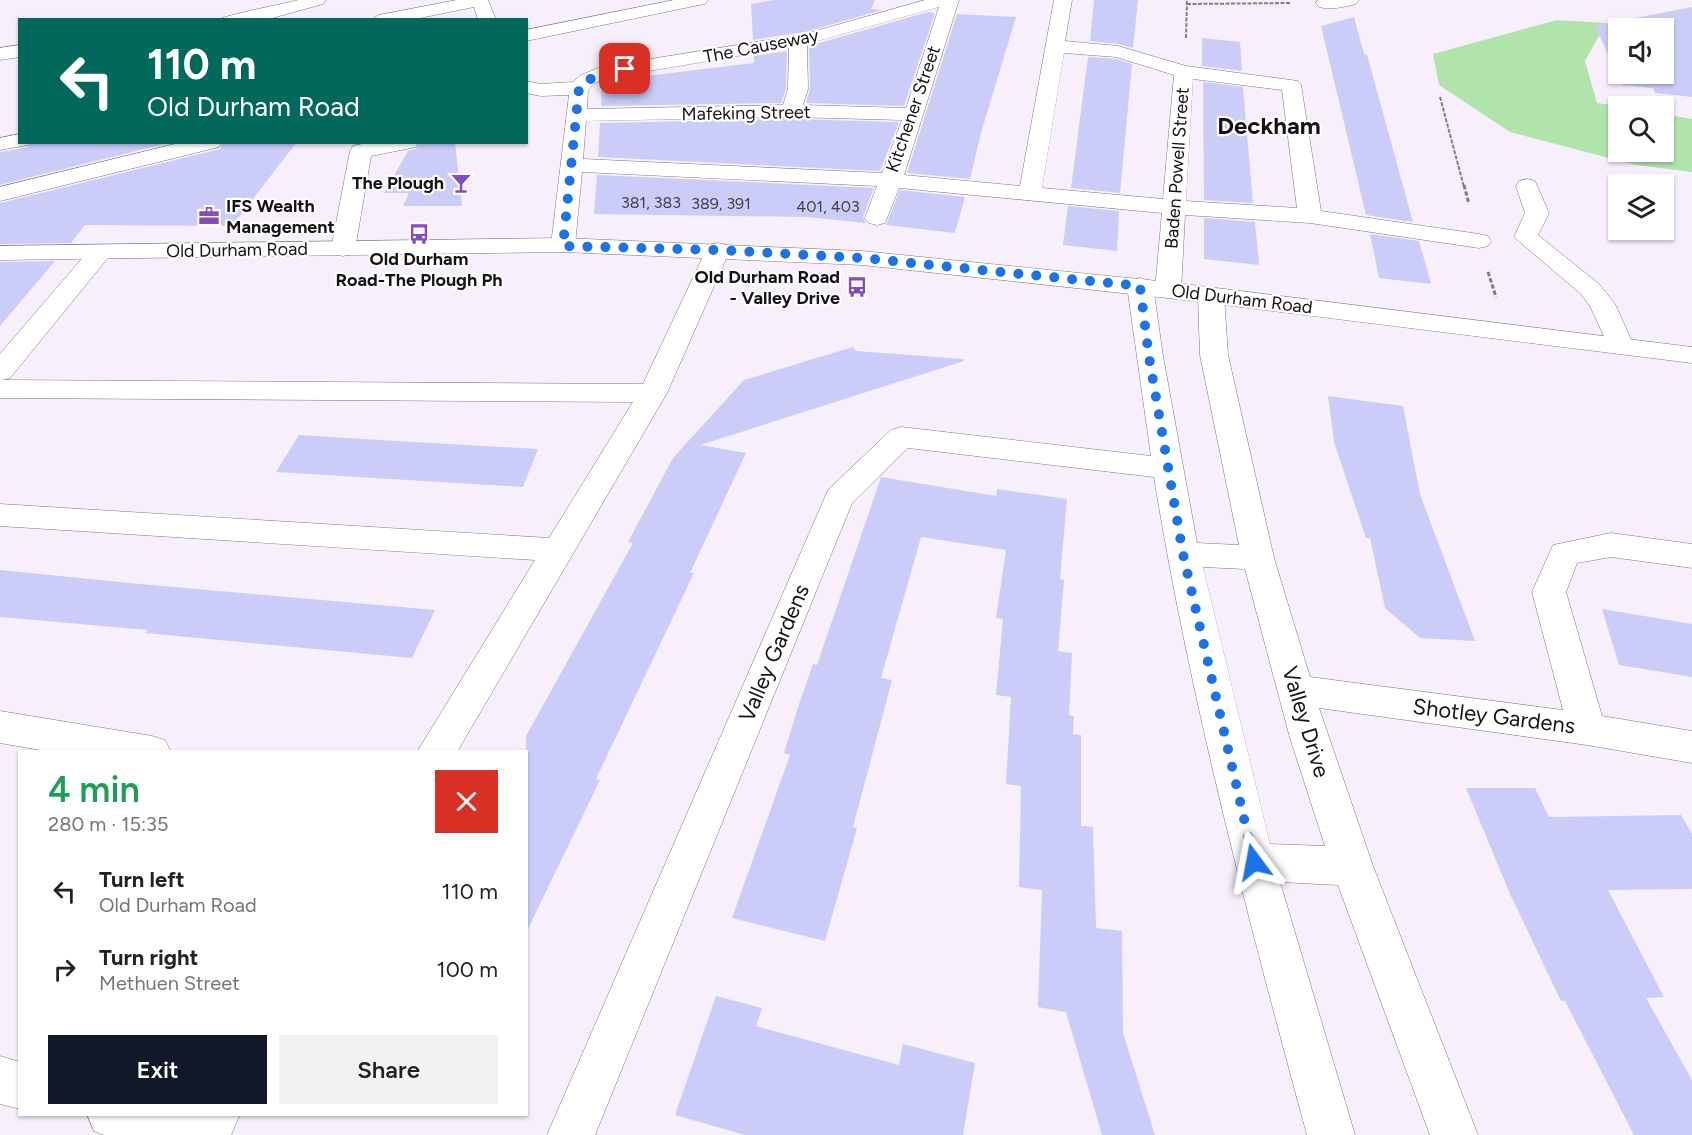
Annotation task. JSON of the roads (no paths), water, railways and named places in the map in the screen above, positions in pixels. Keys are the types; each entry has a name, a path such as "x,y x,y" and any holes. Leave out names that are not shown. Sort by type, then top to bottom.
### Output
{"street":[{"path":"250,18 272,16 317,0"},
{"path":"528,36 699,0"},
{"name":"The Causeway","path":"579,88 588,79 600,73 798,41 944,0"},
{"name":"Kitchener Street","path":"877,218 914,114 950,0"},
{"path":"1030,194 1063,0"},
{"path":"1325,3 1350,0"},
{"path":"390,18 480,1 486,18"},
{"path":"791,111 798,89 798,41"},
{"name":"Baden Powell Street","path":"1054,46 1118,52 1184,72 1173,207 1154,288"},
{"path":"0,54 18,51"},
{"path":"1184,72 1292,85 1310,216"},
{"path":"528,87 541,90 579,88 563,246"},
{"name":"Mafeking Street","path":"578,115 791,111 914,114"},
{"path":"0,144 18,140"},
{"path":"0,194 203,144"},
{"path":"343,249 361,152 399,144"},
{"path":"572,165 889,180 1173,207 1310,216 1479,241"},
{"path":"1527,186 1537,213 1526,237 1590,289 1602,304 1621,346"},
{"name":"Old Durham Road","path":"0,253 563,246 718,250 862,258 1154,288 1692,355"},
{"path":"437,750 653,393 718,250"},
{"path":"0,372 100,253"},
{"path":"1154,288 1167,468 1183,554 1254,862 1331,1135"},
{"name":"Valley Drive","path":"1211,296 1214,355 1258,558 1309,738 1352,866 1454,1135"},
{"path":"0,389 653,393"},
{"name":"Valley Gardens","path":"571,1135 839,498 901,436 1167,468"},
{"path":"0,515 558,550"},
{"path":"1587,729 1550,592 1565,553 1611,544 1692,556"},
{"path":"1183,554 1258,558"},
{"name":"Shotley Gardens","path":"1296,690 1587,729 1692,747"},
{"path":"0,727 140,750"},
{"path":"1254,862 1352,866"},
{"path":"0,1080 18,1085"},
{"path":"117,1116 176,1135"},
{"path":"204,1135 215,1116"}],"place":[{"name":"The Plough","path":"461,183"},
{"name":"IFS Wealth Management","path":"209,216"},
{"name":"Old Durham Road-The Plough Ph","path":"419,234"},
{"name":"Old Durham Road - Valley Drive","path":"857,287"}],"district":[{"name":"Deckham","path":"1269,125"}]}
